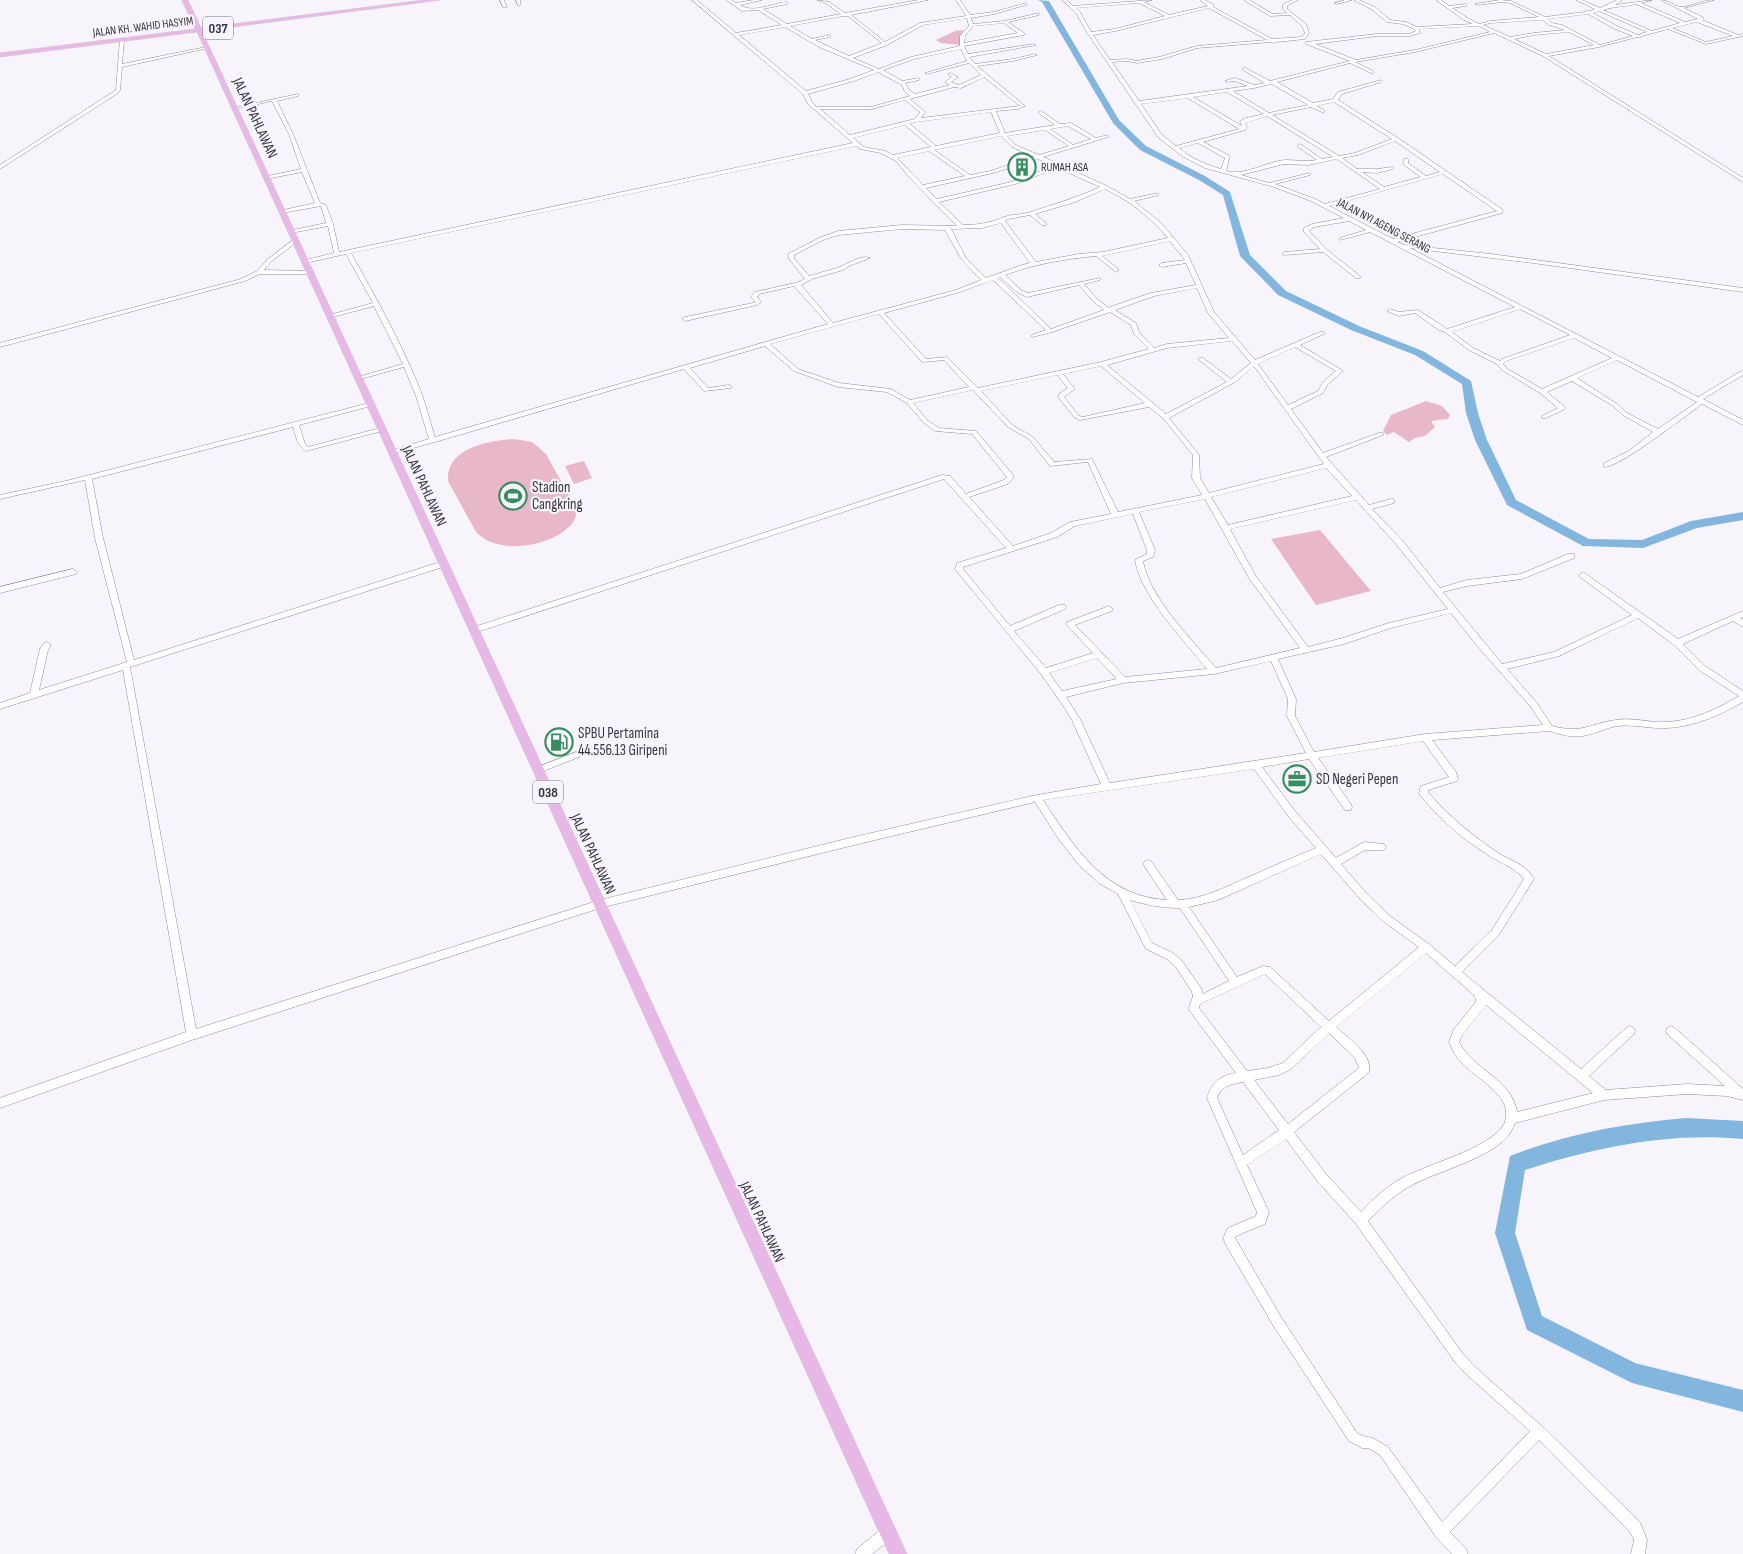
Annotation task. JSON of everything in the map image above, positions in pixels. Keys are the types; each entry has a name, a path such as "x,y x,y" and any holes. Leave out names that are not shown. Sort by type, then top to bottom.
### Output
{"main road":[{"name":"JALAN PAHLAWAN","path":"185,0 206,48 238,108 266,177 293,236 309,260 310,273 380,430 474,630 898,1554"},
{"name":"JALAN KH. WAHID HASYIM","path":"1,57 437,0"}],"street":[{"path":"502,0 505,6"},
{"path":"694,0 806,93 810,103 857,144 865,150 881,152 893,157 962,228"},
{"path":"728,0 746,10 786,4"},
{"path":"735,5 760,0"},
{"path":"818,0 827,3 847,16 885,44"},
{"path":"737,34 847,16 926,0"},
{"path":"958,0 970,21"},
{"name":"JALAN NYI AGENG SERANG","path":"1064,0 1073,7 1160,136 1200,165 1268,184 1325,206 1518,308 1743,423"},
{"path":"1073,7 1150,0"},
{"path":"1202,0 1212,6 1210,7 1274,42"},
{"path":"1246,0 1272,15 1289,14"},
{"path":"1110,61 1127,60 1137,62 1160,58 1197,47 1300,39 1306,37 1307,33 1304,25 1289,14 1285,5 1296,0"},
{"path":"1337,3 1350,0"},
{"path":"1356,0 1374,8 1390,21 1416,28 1479,25 1490,22 1544,18 1650,0"},
{"path":"1438,0 1479,25 1545,55 1743,180"},
{"path":"1490,0 1496,2"},
{"path":"1477,4 1506,0 1544,18 1551,24 1560,26 1599,46"},
{"path":"1578,0 1653,33"},
{"path":"1610,6 1620,0"},
{"path":"1545,55 1640,37 1702,19 1663,0"},
{"path":"1680,8 1712,0"},
{"path":"827,3 833,1"},
{"path":"1137,2 1169,17"},
{"path":"1636,3 1683,23"},
{"path":"850,137 917,120 1023,106 983,76 962,46 962,37 970,21 1024,4"},
{"path":"1449,7 1464,5"},
{"path":"1090,34 1115,30 1210,7"},
{"path":"759,9 811,40 902,82 914,96"},
{"path":"1587,11 1640,37"},
{"path":"849,58 885,44 920,25 970,21 1004,22 1036,14"},
{"path":"1697,20 1740,36"},
{"path":"927,73 1032,44 1022,34 1004,22"},
{"path":"1308,43 1344,38 1416,34 1419,31 1416,28"},
{"path":"1668,28 1706,43 1740,36"},
{"path":"1511,38 1570,31"},
{"path":"1138,103 1229,92 1353,61 1415,51 1494,32"},
{"path":"806,93 852,80 928,54 1022,34"},
{"path":"811,40 828,36"},
{"path":"1300,39 1353,61 1371,72"},
{"path":"0,167 114,95 118,90 122,42"},
{"path":"120,66 206,48"},
{"path":"971,61 1021,59 1035,55"},
{"path":"1245,69 1322,111"},
{"path":"950,74 956,76 947,82 962,86 983,76"},
{"path":"902,82 917,79"},
{"path":"1227,81 1236,79 1254,87"},
{"path":"1335,100 1340,93 1379,80"},
{"path":"816,108 865,108 954,85"},
{"path":"1229,92 1339,158 1382,188"},
{"path":"238,108 296,96"},
{"path":"1190,97 1243,129"},
{"path":"906,98 922,112 917,120"},
{"path":"274,100 291,134 318,204"},
{"path":"1243,129 1245,127 1242,122 1311,104 1335,100 1500,210 1500,212 1393,242"},
{"path":"993,110 1002,135 1014,146 1106,187 1130,201 1159,224 1181,248 1189,261 1211,313 1254,363 1328,466 1399,542 1437,591 1534,705 1549,728"},
{"path":"1041,112 1059,126"},
{"path":"906,123 932,149 970,177"},
{"path":"893,157 1002,135 1069,124 1095,139"},
{"path":"1047,129 1072,146"},
{"path":"1174,148 1243,129"},
{"path":"922,187 1014,166 1035,157 1106,136"},
{"path":"1234,175 1284,162 1305,163 1339,158 1367,151 1396,139"},
{"path":"1198,141 1228,157 1223,172"},
{"path":"309,260 857,144"},
{"path":"1300,146 1322,160"},
{"path":"1406,160 1405,164 1424,177"},
{"path":"936,201 1013,182 1058,166"},
{"path":"1356,170 1378,171 1391,168"},
{"path":"266,177 304,170"},
{"path":"1325,206 1382,188 1444,172"},
{"path":"1268,184 1308,174"},
{"path":"808,278 790,255 828,236 889,228 962,228 982,226 1002,221 1006,218 1032,214 1073,201 1106,187"},
{"path":"1130,201 1156,194"},
{"path":"282,212 318,204 324,206 337,254"},
{"path":"1032,214 1044,224"},
{"path":"1349,219 1312,226 1306,229 1324,250 1358,277"},
{"path":"1002,221 1034,264"},
{"path":"0,344 243,280 259,272 293,236 330,224"},
{"path":"947,228 964,258 985,281"},
{"path":"1342,239 1371,230"},
{"path":"391,452 880,312 985,281 1034,264 1079,256 1098,255 1171,239"},
{"path":"1400,246 1502,257 1743,290"},
{"path":"1285,254 1324,250"},
{"path":"348,252 377,304 406,365 416,388 432,440"},
{"path":"1098,255 1116,270"},
{"path":"685,319 755,304 758,302 754,295 757,293 808,280 808,278 841,269 847,264 867,258"},
{"path":"1162,265 1189,261"},
{"path":"259,272 310,273"},
{"path":"998,276 1027,295 1098,279"},
{"path":"998,276 1050,331"},
{"path":"798,283 832,325"},
{"path":"1081,284 1095,300 1134,324 1136,333 1153,350"},
{"path":"1034,336 1153,294 1200,286"},
{"path":"330,316 377,304"},
{"path":"1447,331 1518,308"},
{"path":"1390,311 1399,314 1416,311 1471,348 1500,362 1504,369 1542,392 1563,408 1544,417"},
{"path":"880,312 924,361 945,358 1010,426 1031,438 1052,464 1090,460 1115,514"},
{"path":"1165,416 1190,405 1231,382 1242,375 1254,363 1322,333"},
{"path":"1500,362 1574,336"},
{"path":"909,402 1102,364 1173,345 1233,339"},
{"path":"766,344 796,370 838,385 889,390 909,402 937,430 974,432 1011,475 1010,480 1006,482 966,496"},
{"path":"1296,345 1340,371"},
{"path":"1542,392 1616,358"},
{"path":"1201,359 1231,382"},
{"path":"1102,364 1165,416 1196,455 1195,473 1243,562 1306,650"},
{"path":"357,378 406,365"},
{"path":"686,367 706,390 729,387"},
{"path":"1287,408 1321,392 1325,383 1340,371 1348,368"},
{"path":"1606,465 1631,452 1699,401 1743,372"},
{"path":"1059,373 1072,389 1061,396 1077,417 1082,419 1151,404"},
{"path":"1572,378 1625,414 1658,432"},
{"path":"0,497 88,477 369,405"},
{"path":"296,425 302,444 306,449 380,430"},
{"path":"1321,456 1381,434"},
{"path":"1106,787 1076,719 1060,695 1044,672 959,567 962,563 1054,535 1073,524 1207,496 1328,466"},
{"path":"88,477 99,538 128,664 192,1035"},
{"path":"474,630 937,478 948,478 966,496 1010,548"},
{"path":"1226,528 1357,497"},
{"path":"1367,508 1391,501"},
{"path":"1135,510 1151,550 1150,555 1139,560 1138,563 1146,581 1174,622 1214,671"},
{"path":"1437,591 1468,583 1522,576 1572,556"},
{"path":"0,706 443,564"},
{"path":"0,590 73,572"},
{"path":"0,1103 192,1035 600,904 1037,798 1425,737 1549,728 1576,734 1626,722 1655,725 1676,723 1722,711 1743,697 1702,668 1677,643 1583,575"},
{"path":"1009,630 1062,607"},
{"path":"1109,609 1070,624 1123,680"},
{"path":"1060,695 1123,680 1214,671 1344,641 1389,626 1453,610"},
{"path":"1677,643 1743,614"},
{"path":"1501,668 1556,654 1638,615"},
{"path":"1734,618 1743,624"},
{"path":"34,695 46,644"},
{"path":"1044,672 1099,654"},
{"path":"1273,657 1292,699 1291,716 1311,755 1348,808"},
{"path":"1425,737 1454,774 1454,779 1424,788 1423,793 1471,838 1496,856 1523,871 1529,879 1495,933 1456,972"},
{"path":"538,770 579,754"},
{"path":"1256,765 1292,814 1364,897 1387,920 1426,947 1604,1095"},
{"path":"1037,798 1072,850 1088,868 1122,893 1140,900 1178,904 1214,897 1323,849"},
{"path":"1335,862 1364,846 1381,847"},
{"path":"1148,864 1236,984"},
{"path":"1122,893 1149,946 1170,956 1179,964 1197,991 1197,1001 1194,1008 1197,1013 1322,1178 1360,1220 1459,1358 1539,1431 1636,1527 1641,1538 1638,1554"},
{"path":"1426,947 1372,990 1283,1069 1268,1074 1238,1076 1220,1084 1213,1091 1212,1098 1261,1205 1263,1216 1256,1224 1232,1232 1229,1238 1230,1241 1277,1321 1353,1437 1362,1442 1369,1442 1384,1451 1441,1532 1461,1554"},
{"path":"1197,1001 1263,970 1267,970 1359,1056 1363,1062 1364,1070 1287,1131 1242,1162"},
{"path":"1360,1220 1381,1199 1414,1177 1486,1146 1510,1128 1514,1118 1509,1101 1490,1080 1462,1056 1454,1042 1458,1032 1481,1004 1482,1000 1479,992"},
{"path":"1581,1076 1630,1031"},
{"path":"1671,1031 1742,1095"},
{"path":"1514,1118 1604,1095 1687,1089 1727,1091 1742,1095"},
{"path":"1441,1532 1539,1431"},
{"path":"862,1554 889,1532"}],"shaded area":[{"path":"964,30 960,36 960,45 941,43 936,40 955,31"},
{"path":"1426,401 1442,406 1450,415 1448,419 1431,421 1435,427 1425,436 1415,438 1409,442 1394,432 1387,435 1383,431 1391,415"},
{"name":"Stadion Cangkring","path":"514,439 532,442 546,454 577,510 572,524 563,532 538,543 524,546 497,544 476,532 448,481 449,470 461,453 493,441"},
{"path":"584,461 592,478 574,484 565,466"},
{"path":"1320,530 1371,591 1316,605 1271,539"}],"waterway":[{"path":"1042,0 1045,1 1116,121 1143,148 1202,178 1227,194 1245,256 1282,293 1355,328 1419,353 1467,383 1472,413 1481,440 1511,502 1587,543 1643,544 1695,524 1743,516"},
{"path":"1743,1130 1686,1127 1628,1134 1572,1147 1517,1163 1505,1233 1534,1323 1632,1373 1743,1401"}],"place":[{"name":"RUMAH ASA","path":"1022,167"},
{"name":"Stadion Cangkring","path":"513,496"},
{"name":"SPBU Pertamina 44.556.13 Giripeni","path":"559,742"},
{"name":"SD Negeri Pepen","path":"1297,779"}]}
